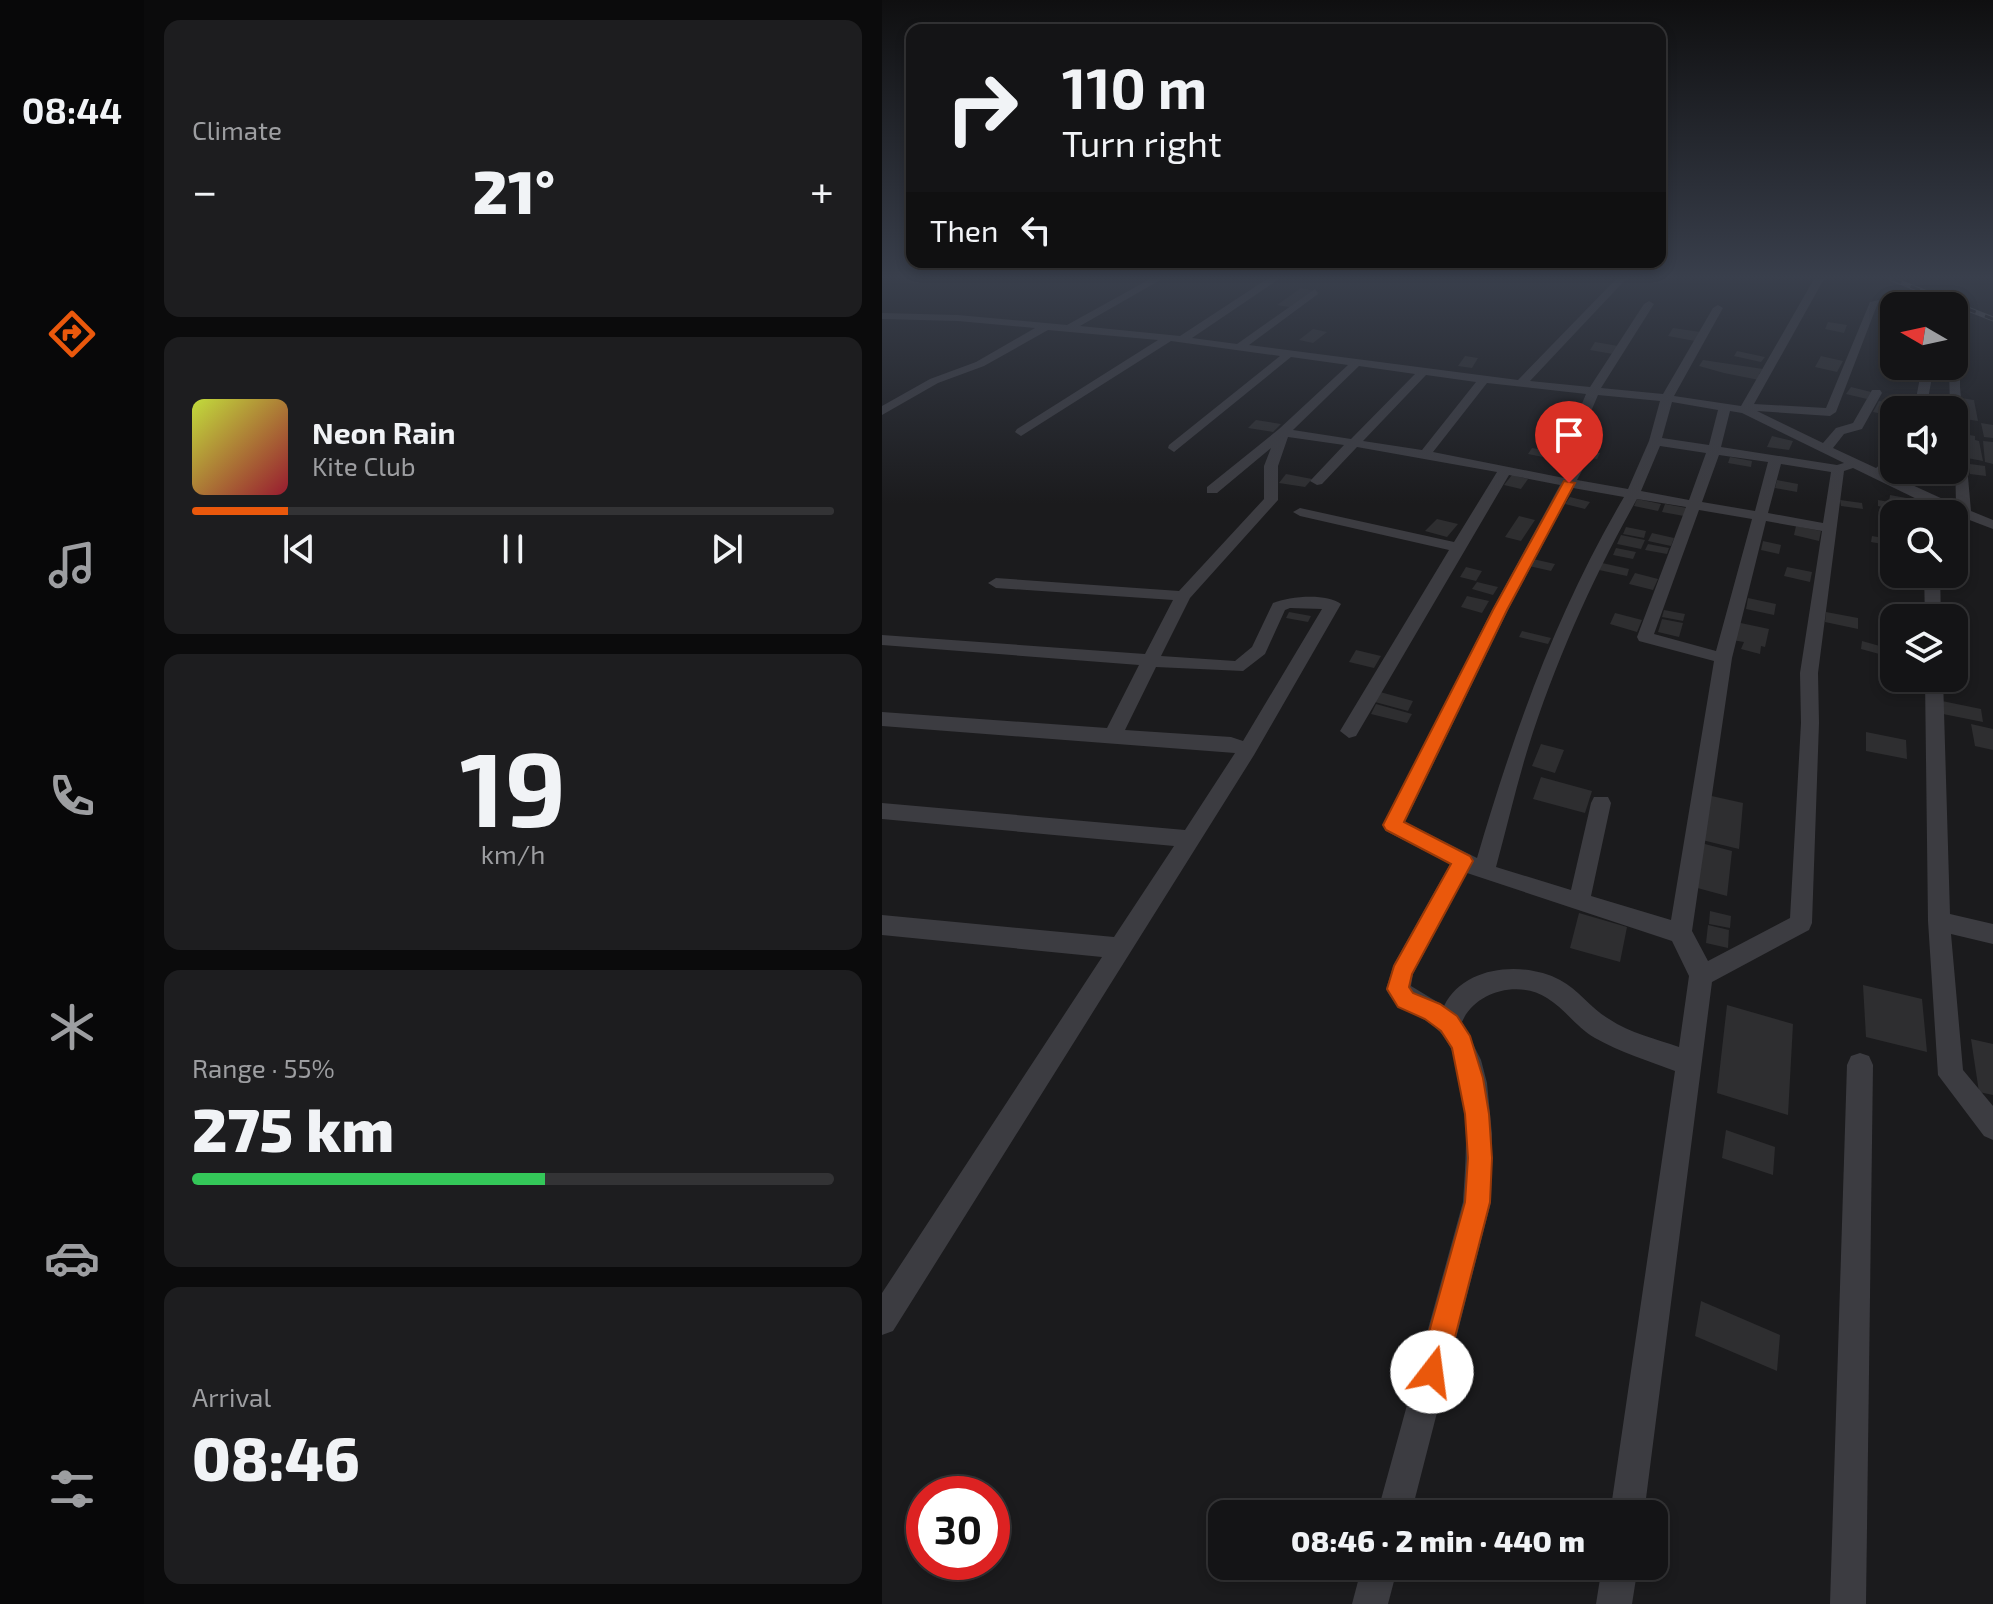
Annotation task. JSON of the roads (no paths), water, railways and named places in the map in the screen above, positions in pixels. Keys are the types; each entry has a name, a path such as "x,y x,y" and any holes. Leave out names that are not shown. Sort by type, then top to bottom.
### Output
{"street":[{"path":"882,411 934,381 998,354"},
{"path":"1021,432 1144,354"},
{"path":"1174,448 1289,354"},
{"path":"1296,354 1423,372 1725,407 1830,412 1854,354"},
{"path":"1521,384 1550,354"},
{"path":"1617,354 1593,392 1569,483 1500,610 1393,825 1473,867 1680,933 1695,957 1701,976 1629,1500"},
{"path":"1398,1500 1477,1202 1480,1158 1472,1078 1462,1044 1449,1024 1433,1011 1405,1000 1398,989 1402,972 1473,867 1547,673 1596,558 1633,494 1655,441 1667,398 1692,354"},
{"path":"1746,409 1777,354"},
{"path":"1212,490 1283,432 1357,362"},
{"path":"1317,481 1423,372"},
{"path":"1425,454 1485,378"},
{"path":"1825,449 1840,431 1858,426 1876,393"},
{"path":"1723,658 1645,637 1714,450 1725,407"},
{"path":"1746,409 1877,475 1918,500"},
{"path":"1283,432 1425,454 1569,483 1829,528"},
{"path":"1113,734 1183,596 1271,500 1271,466 1283,432"},
{"path":"1655,441 1838,469 1856,464"},
{"path":"1680,933 1723,658 1775,460"},
{"path":"1701,976 1801,923 1810,723 1809,673 1838,469"},
{"path":"1349,731 1505,470"},
{"path":"1877,475 1880,472"},
{"path":"1300,512 1459,548"},
{"path":"1968,515 1993,525"},
{"path":"996,583 1183,596"},
{"path":"882,640 1237,667 1251,662 1258,654 1279,607 1288,603 1333,604 1247,750 882,1318"},
{"path":"1934,692 1939,921 1951,1075 1993,1127"},
{"path":"882,719 1231,744 1247,750"},
{"path":"1579,901 1601,803"},
{"path":"882,811 1189,839"},
{"path":"1939,921 1993,934"},
{"path":"882,925 1118,948"},
{"path":"1449,1024 1459,1003 1473,991 1496,982 1536,982 1565,996 1591,1022 1608,1032 1690,1064"},
{"path":"1848,1604 1860,1065"},
{"path":"1370,1604 1376,1580"},
{"path":"1614,1604 1618,1580"}]}
